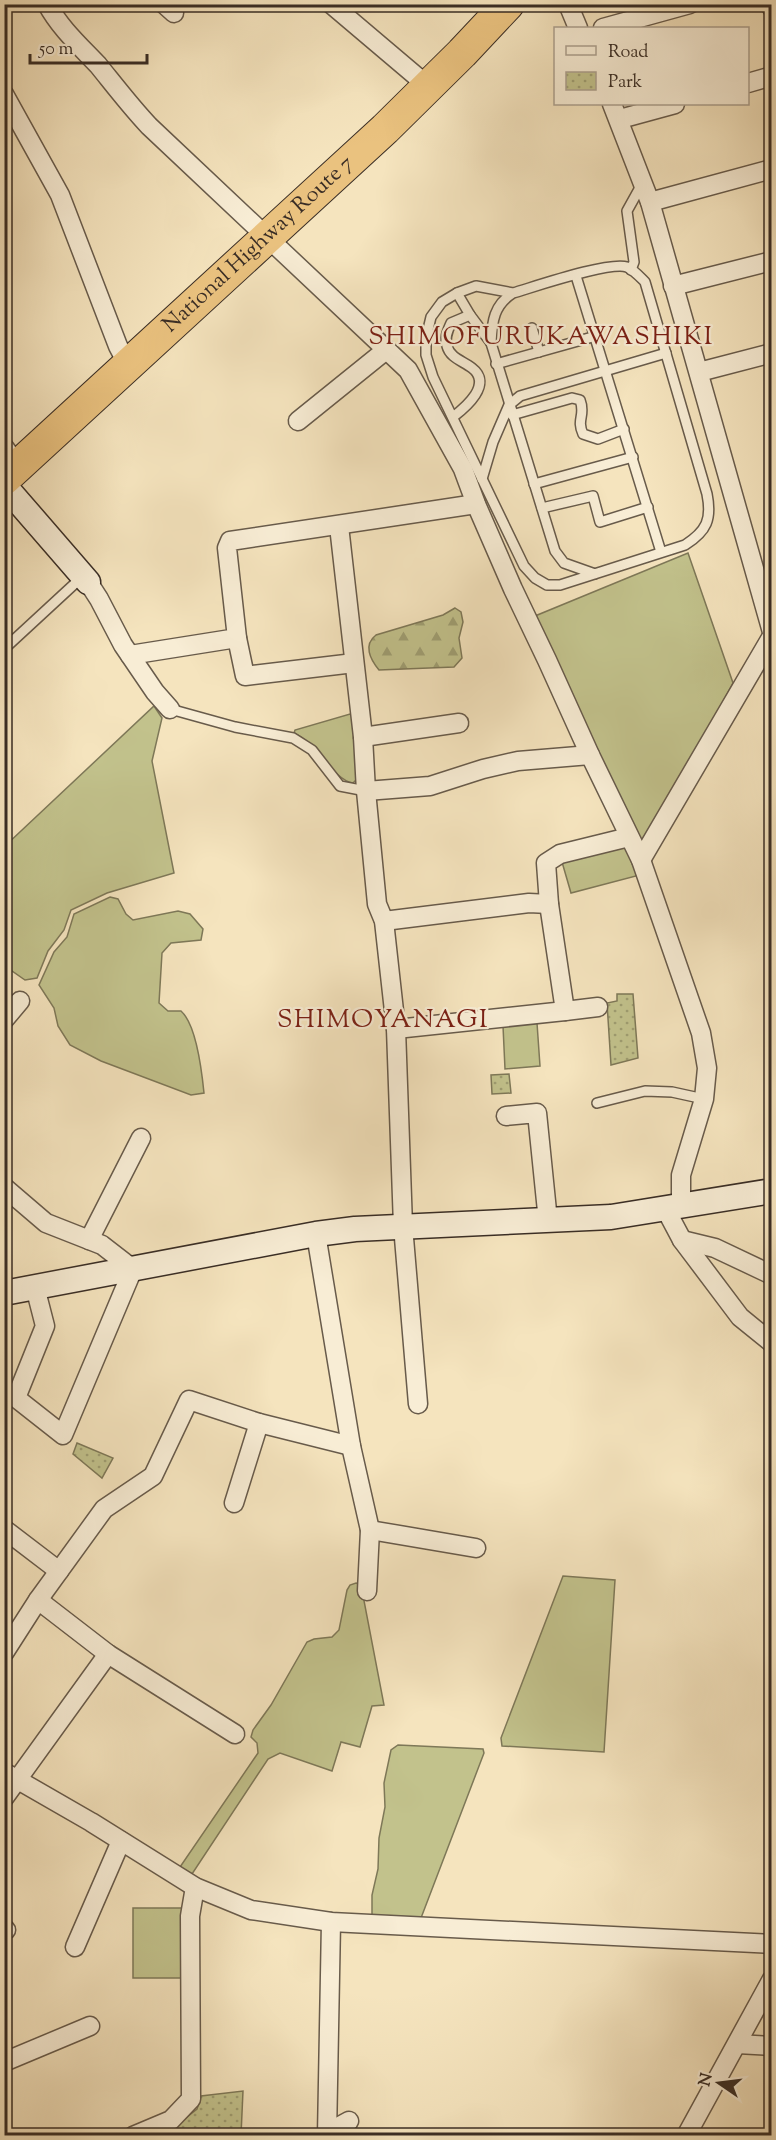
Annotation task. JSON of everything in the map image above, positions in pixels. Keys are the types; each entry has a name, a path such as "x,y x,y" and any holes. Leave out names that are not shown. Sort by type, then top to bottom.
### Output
{"highway":[{"name":"National Highway Route 7","path":"8,469 267,238 429,87 508,4"}],"street":[{"path":"330,4 429,87"},
{"path":"568,4 578,27"},
{"path":"607,27 690,4"},
{"path":"56,9 128,104 408,370 464,469 476,504 513,589 641,860 701,1033 707,1068 704,1099 673,1208 682,1240 740,1317 771,1343"},
{"path":"749,82 771,76"},
{"path":"4,93 60,195 118,346 128,364"},
{"path":"641,860 771,634 650,202 616,111 667,105"},
{"path":"650,202 771,169"},
{"path":"673,286 771,261"},
{"path":"298,420 386,350"},
{"path":"699,372 771,353"},
{"path":"8,469 85,579 130,655 155,692 170,709"},
{"path":"354,663 245,676 237,638 227,548 230,541 476,504"},
{"path":"339,526 363,736 377,904 384,921 396,1029 403,1226 418,1404"},
{"path":"130,655 237,638"},
{"path":"363,736 459,723"},
{"path":"366,791 430,786 483,769 518,761 590,755"},
{"path":"565,1011 549,904 546,863 560,854 629,837"},
{"path":"384,921 529,903 549,904"},
{"path":"4,1020 20,1001"},
{"path":"396,1029 598,1007"},
{"path":"506,1116 537,1113 548,1221"},
{"path":"89,1240 141,1138"},
{"path":"4,1187 46,1223 102,1245 132,1269"},
{"path":"4,1293 316,1234 403,1226 611,1217 771,1191"},
{"path":"316,1234 351,1446 370,1530 367,1590"},
{"path":"682,1240 715,1248 771,1275"},
{"path":"35,1287 45,1326 16,1398 63,1435 132,1269"},
{"path":"4,1653 58,1571 104,1509 153,1476 189,1400 260,1423 351,1446"},
{"path":"234,1503 260,1423"},
{"path":"4,1529 58,1571"},
{"path":"370,1530 476,1548"},
{"path":"38,1600 108,1654 235,1734"},
{"path":"4,1798 11,1777 108,1654"},
{"path":"11,1777 195,1887 251,1910 331,1922 771,1944"},
{"path":"75,1947 121,1841"},
{"path":"133,2136 171,2121 191,2099 190,1916 195,1887"},
{"path":"328,2135 331,1922"},
{"path":"686,2136 771,1979"},
{"path":"4,2062 90,2026"},
{"path":"737,2044 771,2046"},
{"path":"328,2135 349,2121"}],"lane":[{"path":"632,270 634,262 627,211 643,182"},
{"path":"513,293 476,286 442,302 432,317 426,338 426,355 433,377 524,566 535,578 547,585 560,585 595,574 685,544 698,537 706,524 711,512 666,353 645,282 626,267 608,267 513,293 503,300 496,310 492,324 491,343 496,364 555,551 564,563 595,574"},
{"path":"576,276 661,552"},
{"path":"457,293 491,343"},
{"path":"453,417 470,404 478,392 478,379 474,369 454,357 447,347 446,336 451,323 470,315"},
{"path":"532,328 539,352"},
{"path":"496,364 596,336"},
{"path":"482,479 493,442 520,396 666,353"},
{"path":"511,410 572,398 580,400 583,408 579,425 583,434 598,439 624,429"},
{"path":"534,484 633,457"},
{"path":"542,508 593,496 600,522 648,507"},
{"path":"4,649 85,579"},
{"path":"170,709 235,727 293,738 312,750 340,786 366,791"},
{"path":"597,1103 645,1091 672,1092 704,1099"}],"green space":[{"path":"688,553 733,683 643,849 535,616"},
{"path":"455,608 461,612 463,622 459,638 462,658 454,667 379,670 369,652 370,643 376,635 443,615"},
{"path":"154,706 162,718 152,761 174,873 107,893 71,910 64,930 48,951 37,978 25,980 5,966 5,846"},
{"path":"350,714 354,717 361,775 353,783 339,775 310,745 294,733 295,730"},
{"path":"623,847 629,850 636,876 571,893 562,862"},
{"path":"110,897 118,899 126,914 133,920 178,911 190,914 203,929 201,940 171,943 162,953 159,1003 168,1011 181,1011 191,1027 198,1050 204,1093 191,1095 101,1061 70,1045 58,1026 54,1008 39,985 54,952 67,937 74,914"},
{"path":"617,994 633,994 638,1058 611,1065 607,1003 617,1001"},
{"path":"537,1023 540,1066 505,1069 503,1026"},
{"path":"509,1074 511,1093 492,1094 491,1075"},
{"path":"77,1443 113,1458 102,1478 73,1454"},
{"path":"563,1576 615,1580 604,1752 502,1746 501,1738"},
{"path":"356,1583 361,1585 384,1705 372,1706 360,1747 341,1742 332,1771 280,1753 268,1759 192,1874 180,1867 258,1753 257,1743 251,1737 253,1730 271,1705 307,1642 332,1637 339,1630 347,1590 350,1585"},
{"path":"398,1745 483,1749 484,1753 421,1918 372,1917 372,1895 378,1869 379,1838 385,1807 384,1783 391,1750"},
{"path":"133,1908 182,1908 182,1978 133,1978"},
{"path":"243,2091 241,2135 169,2136 168,2132 197,2109 201,2096"}],"district":[{"name":"SHIMOFURUKAWASHIKI","path":"541,337"},
{"name":"SHIMOYANAGI","path":"383,1020"}]}
